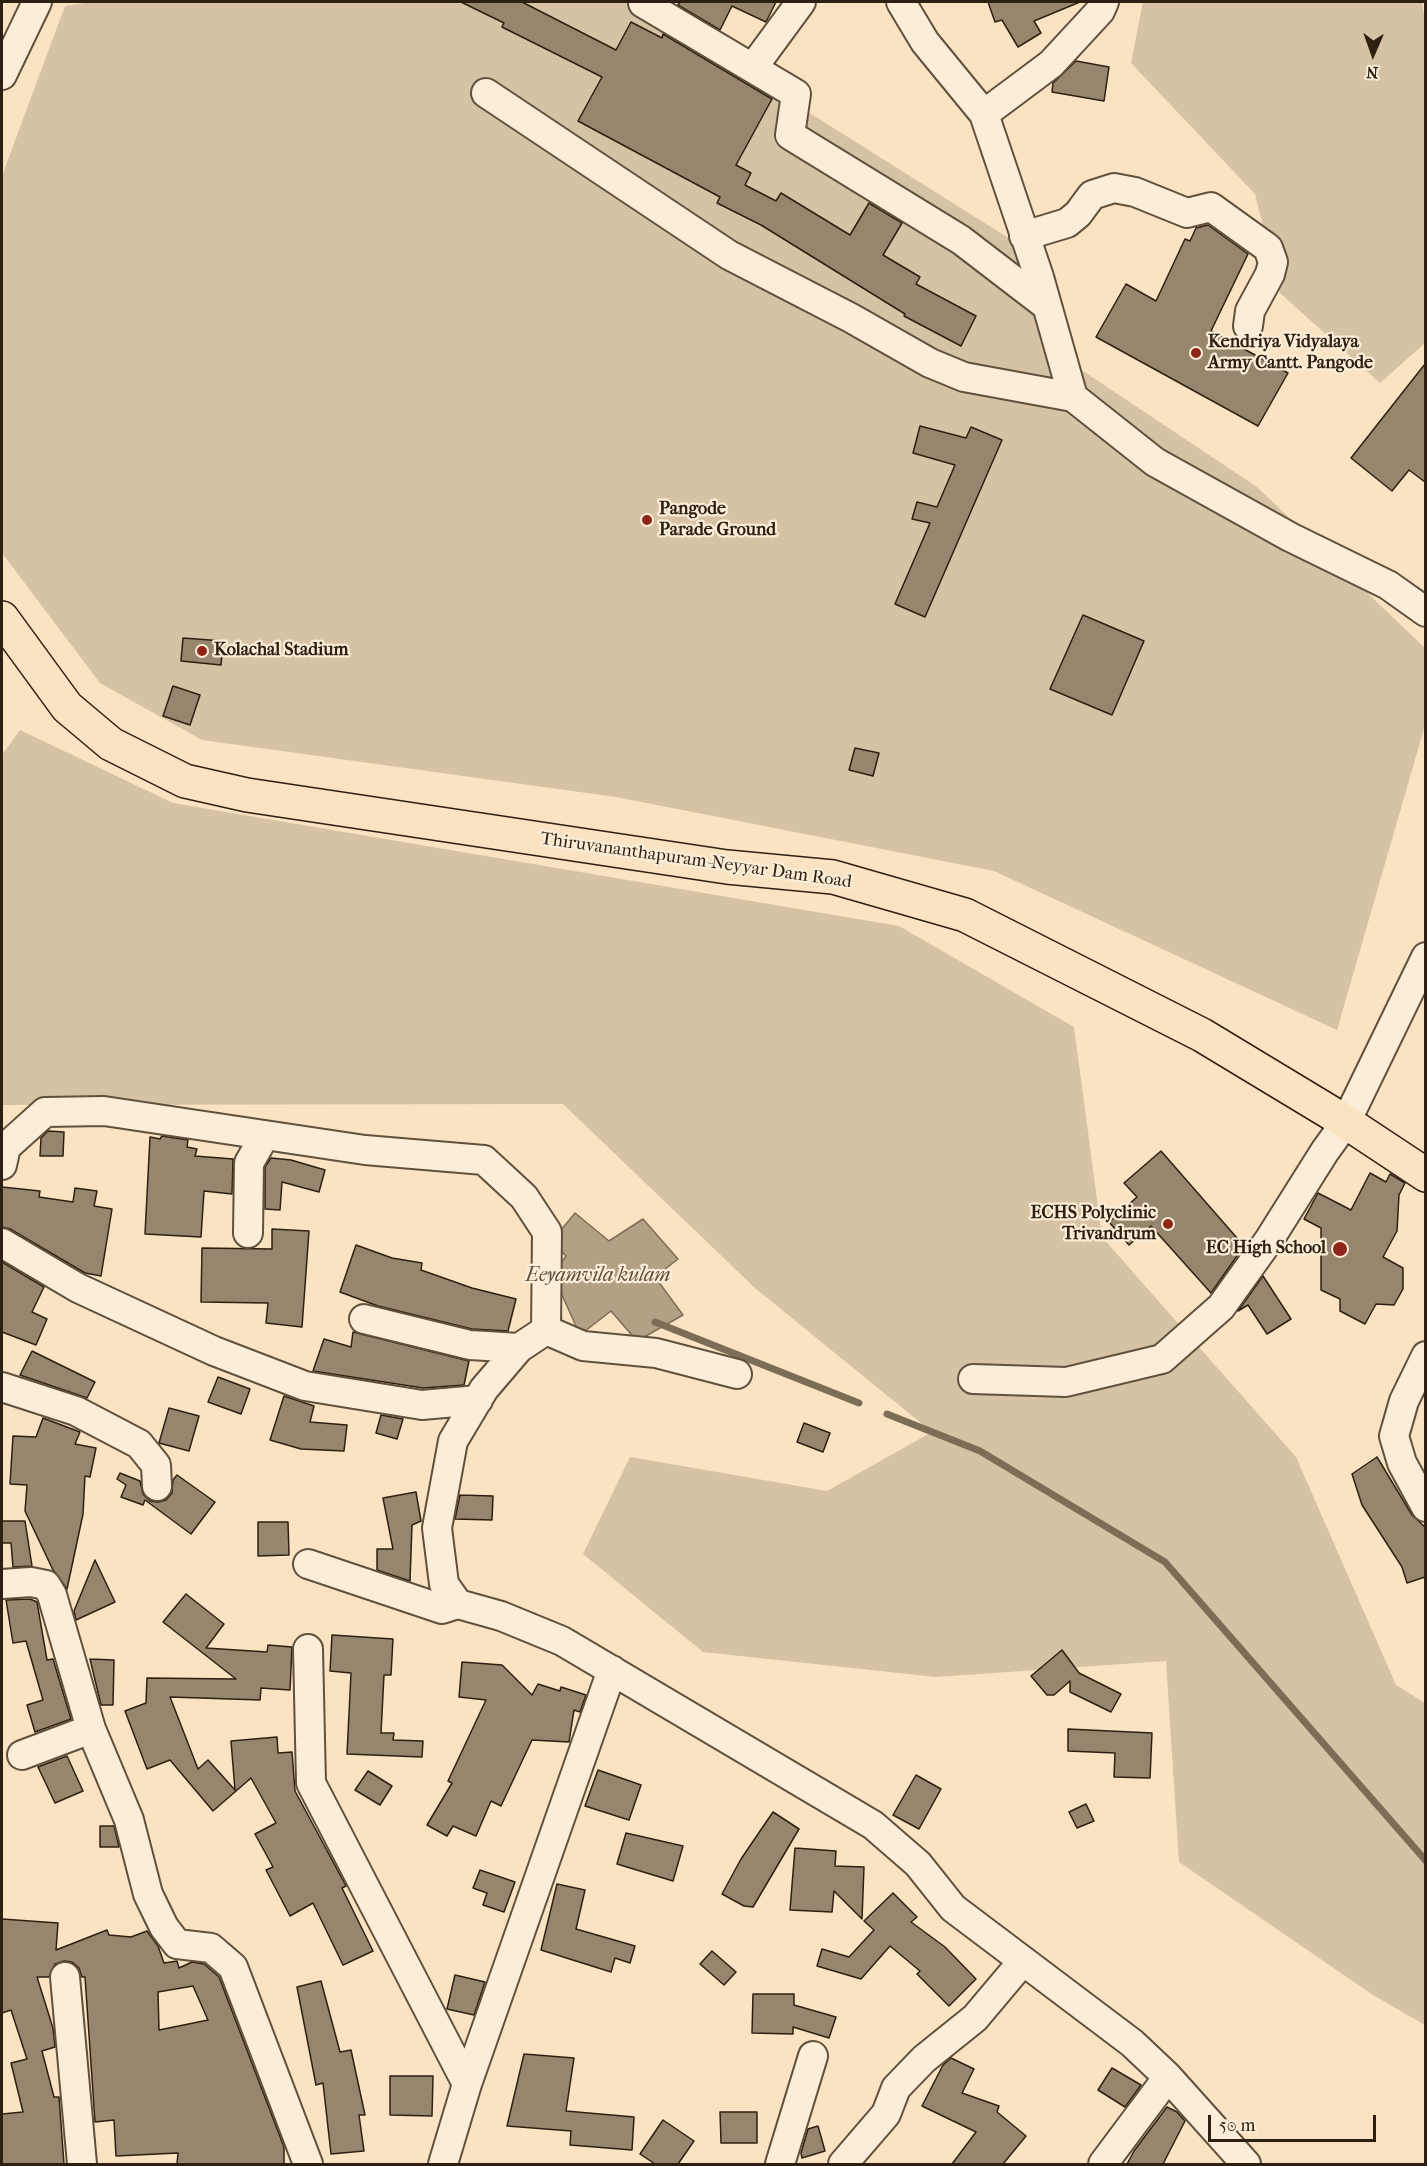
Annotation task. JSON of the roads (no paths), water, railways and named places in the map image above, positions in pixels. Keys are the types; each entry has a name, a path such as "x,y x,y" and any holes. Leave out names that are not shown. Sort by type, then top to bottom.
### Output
{"main road":[{"name":"Thiruvananthapuram-Neyyar Dam Road","path":"2,618 67,707 111,744 185,781 247,795 727,867 833,877 965,915 1202,1035 1346,1122 1425,1175"}],"street":[{"path":"2,75 37,2"},
{"path":"754,66 801,2"},
{"path":"901,2 925,42 984,114 1047,306 1073,398"},
{"path":"984,114 1051,64 1100,11 1104,2"},
{"path":"643,3 754,66 796,94 790,135 961,240 1047,306"},
{"path":"486,93 729,255 851,318 930,363 964,377 1073,398 1155,462 1290,537 1388,585 1425,612"},
{"path":"1024,236 1067,223 1078,214 1092,195 1114,188 1135,192 1187,213 1211,207 1268,248 1273,262 1270,274 1250,311 1248,326"},
{"path":"973,1379 1066,1382 1162,1359 1221,1307 1269,1240 1324,1151 1346,1122 1425,957"},
{"path":"2,1165 6,1147 45,1112 104,1112 365,1150 484,1160 524,1197 547,1232 546,1330"},
{"path":"248,1233 249,1163 265,1135"},
{"path":"2,1243 78,1288 214,1351 304,1386 422,1405 478,1401"},
{"path":"364,1319 470,1345 519,1348"},
{"path":"458,1605 444,1584 437,1528 453,1440 478,1401 519,1348 546,1330"},
{"path":"546,1330 583,1346 656,1353 737,1374"},
{"path":"1425,1356 1404,1401 1394,1436 1402,1463 1425,1507"},
{"path":"2,1365 2,1387 76,1411 139,1444 156,1465 157,1486"},
{"path":"308,1564 442,1610 458,1605 501,1616 562,1641 873,1825 918,1864 953,1908 1132,2043 1168,2077 1246,2164"},
{"path":"2,1584 31,1582 46,1585 57,1608 91,1729 129,1820 148,1894 164,1927 177,1944 211,1948 233,1967 308,2164"},
{"path":"308,1649 311,1783 467,2084"},
{"path":"443,2164 467,2084 612,1670"},
{"path":"22,1755 91,1729"},
{"path":"843,2164 886,2114 897,2088 924,2059 975,2018 1023,1961"},
{"path":"65,1977 82,2164"},
{"path":"780,2164 813,2056"},
{"path":"1103,2164 1168,2077"}],"water":[{"name":"Eeyamvila kulam","path":"575,1213 609,1241 643,1219 678,1259 655,1277 683,1315 637,1341 611,1311 580,1335 553,1275 566,1256 552,1241"}],"waterway":[{"path":"655,1322 859,1403"},
{"path":"887,1414 980,1451 1165,1562 1426,1861"}],"place":[{"name":"Kendriya Vidyalaya Army Cantt. Pangode","path":"1196,353"},
{"name":"Pangode Parade Ground","path":"647,520"},
{"name":"Kolachal Stadium","path":"202,651"},
{"name":"ECHS Polyclinic Trivandrum","path":"1168,1224"},
{"name":"EC High School","path":"1340,1249"}]}
